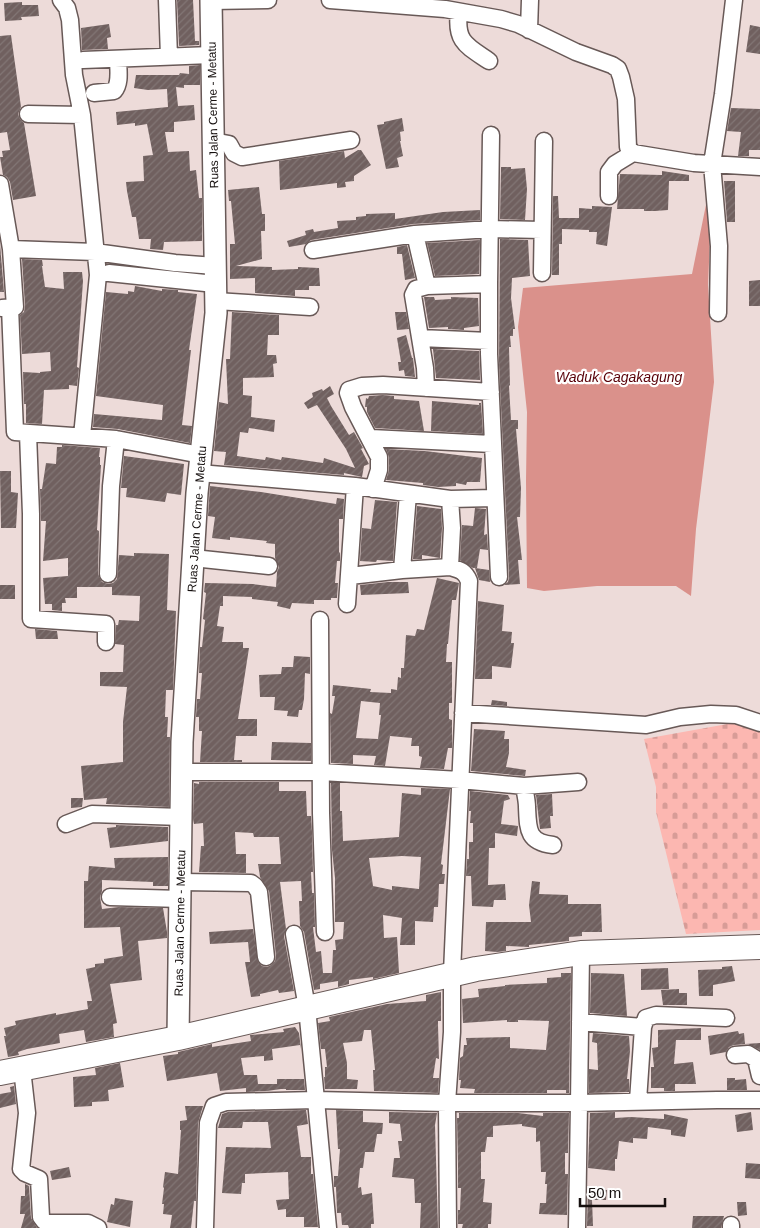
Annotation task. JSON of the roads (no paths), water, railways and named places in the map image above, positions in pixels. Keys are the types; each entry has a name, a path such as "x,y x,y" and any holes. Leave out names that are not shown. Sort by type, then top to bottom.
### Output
{"highway":[{"path":"11,1071 178,1038 452,973 581,953 760,946"}],"main road":[{"name":"Ruas Jalan Cerme - Metatu","path":"178,1038 182,742 200,464 216,313 211,1"}],"street":[{"path":"61,0 67,8 70,20 74,75 82,115 98,275 82,436"},
{"path":"167,0 169,56"},
{"path":"211,1 268,0"},
{"path":"330,0 459,12 501,19 518,24 576,52 612,65 618,69 622,77 626,99 628,147 633,153"},
{"path":"529,30 530,0"},
{"path":"718,312 719,246 712,164 723,94 734,0"},
{"path":"459,12 459,32 465,43 489,61"},
{"path":"83,60 211,55"},
{"path":"94,93 114,91 116,89 118,82 118,59"},
{"path":"28,114 82,115"},
{"path":"491,135 489,341 494,498 499,577"},
{"path":"213,141 229,144 234,153 242,157 352,140"},
{"path":"542,273 544,141"},
{"path":"609,196 609,172 615,164 633,153 712,164 760,167"},
{"path":"0,184 11,250 15,307 5,308 14,433 31,514 32,619 106,624 106,642"},
{"path":"313,250 415,234 490,229 542,230"},
{"path":"415,234 427,286"},
{"path":"11,250 95,252 175,263 215,283"},
{"path":"109,273 215,283 310,307"},
{"path":"426,388 420,338 412,295 416,289 427,286 489,284"},
{"path":"420,338 489,341"},
{"path":"373,489 380,462 378,452 352,407 348,393 349,390 362,386 383,385 491,392"},
{"path":"14,433 116,439 200,464 450,499 494,498"},
{"path":"370,438 492,444"},
{"path":"108,574 111,486 116,439"},
{"path":"347,604 355,486"},
{"path":"402,570 408,494"},
{"path":"450,499 452,528 450,567"},
{"path":"193,558 269,566"},
{"path":"350,576 450,567 466,574 469,581 460,780 458,879 452,973 452,1032 447,1102 448,1228"},
{"path":"320,620 321,813 325,932"},
{"path":"464,714 646,724 680,717 711,714 736,715 760,723"},
{"path":"182,772 321,772 460,780 524,786 578,782"},
{"path":"524,786 528,827 531,834 542,844 553,845"},
{"path":"66,824 92,814 181,817"},
{"path":"110,897 250,883 259,892 266,957"},
{"path":"294,934 306,1008 328,1228"},
{"path":"577,1228 581,953"},
{"path":"638,1101 643,1028 646,1018 656,1016 726,1018"},
{"path":"580,1022 643,1028"},
{"path":"735,1055 748,1054 756,1059 760,1076"},
{"path":"11,1071 27,1112 21,1168 25,1173 39,1179 41,1217 49,1223 88,1222 98,1228"},
{"path":"205,1228 207,1136 210,1113 214,1106 226,1102 316,1100 579,1103 760,1100"}],"water":[{"name":"Waduk Cagakagung","path":"713,170 708,285 714,382 696,529 691,596 676,586 597,586 544,591 527,588 527,412 518,327 523,288 692,274"}]}
